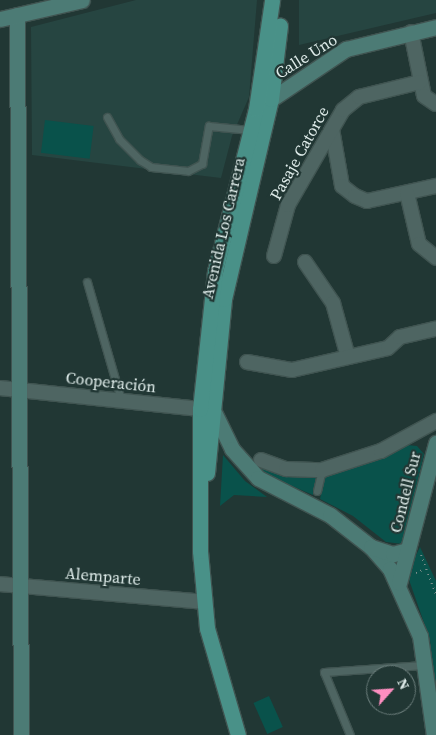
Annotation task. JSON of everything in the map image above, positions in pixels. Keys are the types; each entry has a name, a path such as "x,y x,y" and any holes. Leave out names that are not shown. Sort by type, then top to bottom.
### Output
{"main road":[{"name":"Avenida Los Carrera","path":"238,735 221,690 204,602 200,524 200,409 215,271 256,109 272,0"},
{"name":"Avenida Los Carrera","path":"200,524 215,414 224,299 271,99 280,0"}],"street":[{"path":"0,19 61,3 82,0"},
{"path":"17,16 22,390 23,587 21,735"},
{"name":"Calle Uno","path":"256,109 346,49 436,26"},
{"path":"411,32 424,96 436,104"},
{"name":"Pasaje Catorce","path":"274,256 288,205 344,110 359,97 420,82"},
{"path":"332,129 342,186 367,201 436,186"},
{"path":"406,193 419,244 436,258"},
{"path":"305,262 337,313 348,357"},
{"path":"247,362 292,370 388,348 400,337 436,329"},
{"name":"Cooperación","path":"0,388 200,409"},
{"path":"200,409 215,398"},
{"path":"215,414 232,449 258,478 330,515 371,546"},
{"path":"261,460 286,468 322,470 381,451 436,421"},
{"path":"414,434 435,446"},
{"name":"Condell Sur","path":"399,583 407,550 416,533 435,446"},
{"name":"Condell Sur","path":"371,546 393,554 407,550"},
{"name":"Condell Sur","path":"371,546 399,583 416,620 426,664 434,735"},
{"name":"Alemparte","path":"0,584 204,602"}],"lane":[{"path":"107,117 119,139 140,160 151,167 188,170 202,164 209,126 250,130"},
{"path":"87,282 121,400"},
{"path":"318,491 322,470"},
{"path":"350,735 324,672 426,664"}],"path":[{"path":"416,533 436,594"}],"shaded area":[{"path":"136,0 257,0 249,97 232,136 221,178 32,155 31,27"},
{"path":"299,0 436,0 436,13 299,45"}],"green space":[{"path":"45,120 94,126 90,159 41,153"},
{"path":"407,445 417,446 424,454 403,544 386,542 353,516 320,499 325,475"},
{"path":"223,455 245,481 267,497 234,495 220,506"},
{"path":"259,468 317,477 313,495 266,475"},
{"path":"420,547 436,581 436,702 430,640 407,574"},
{"path":"269,696 283,727 267,734 253,703"}]}
